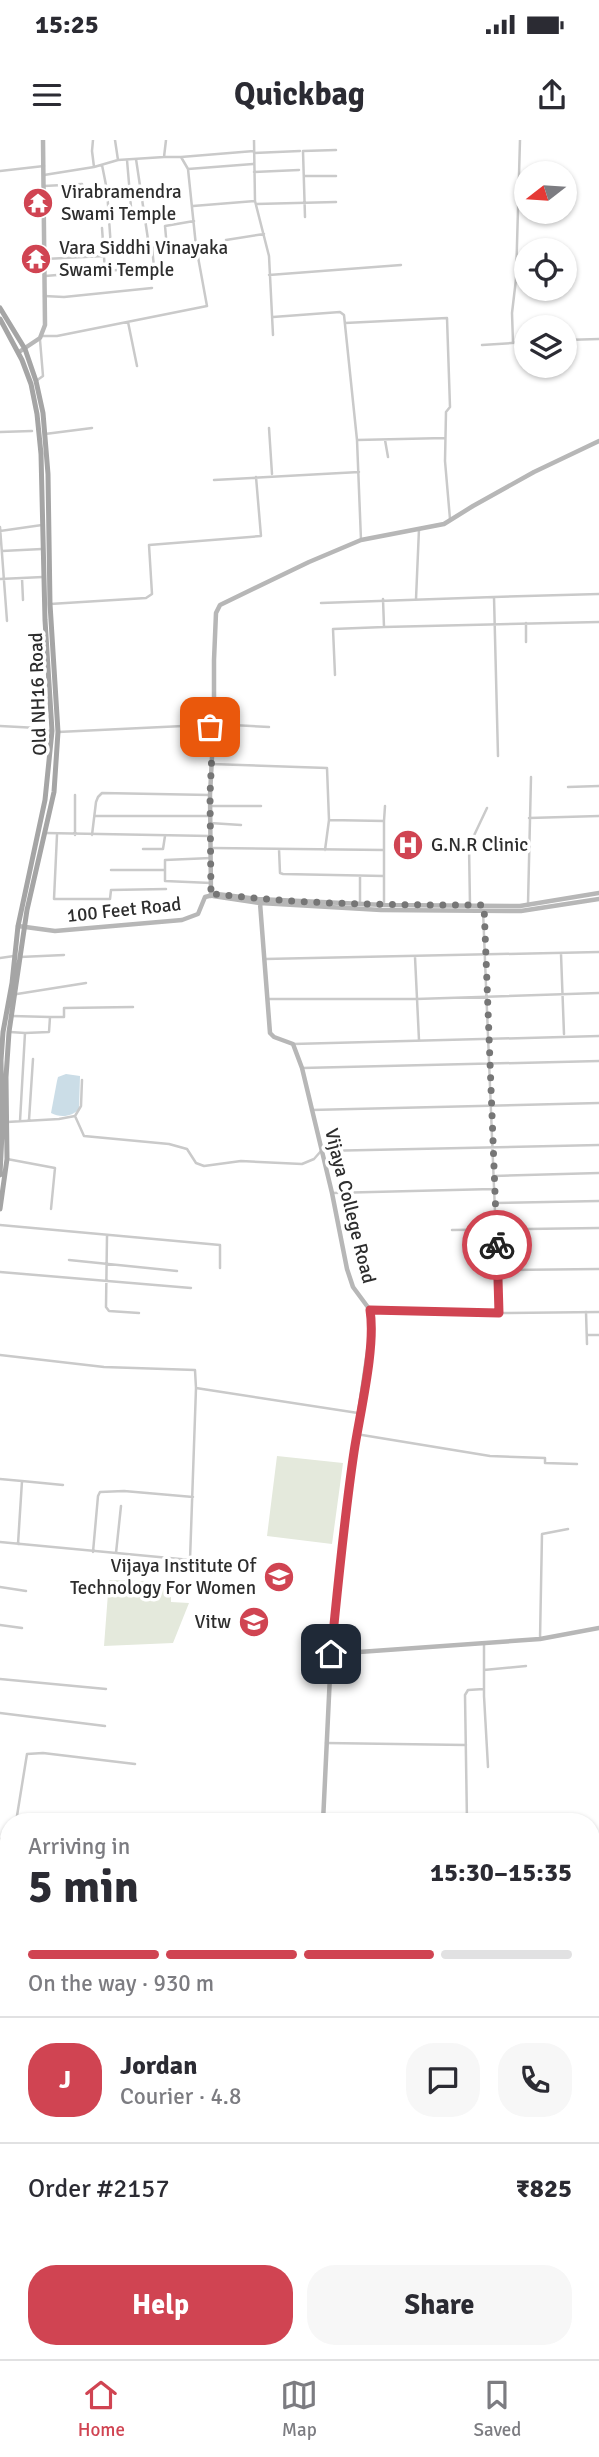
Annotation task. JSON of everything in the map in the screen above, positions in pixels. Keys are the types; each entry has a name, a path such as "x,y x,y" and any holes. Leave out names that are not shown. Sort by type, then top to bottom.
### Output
{"main road":[{"name":"Old NH16 Road","path":"0,307 36,381 45,434 55,732 54,792 22,927"},
{"name":"Old NH16 Road","path":"0,319 22,351 37,414 41,454 43,577 55,732 22,927 16,994 9,1032 6,1077 7,1159 0,1209"},
{"name":"Old NH16 Road","path":"0,1175 3,1018 18,956"}],"street":[{"path":"36,381 43,376 41,337 45,325 43,140"},
{"path":"93,140 94,167"},
{"path":"115,140 118,160"},
{"path":"164,157 166,140"},
{"path":"254,140 256,202 269,256 273,335"},
{"path":"482,345 513,342 520,140"},
{"path":"305,217 303,151 336,150"},
{"path":"44,175 118,160 300,151"},
{"path":"22,351 41,337 207,306 196,246 188,169 181,157"},
{"path":"136,159 155,267"},
{"path":"127,160 131,207"},
{"path":"188,169 253,164"},
{"path":"102,165 107,190 111,248"},
{"path":"0,171 44,166"},
{"path":"254,172 299,170"},
{"path":"304,176 336,176"},
{"path":"44,186 82,184 83,190"},
{"path":"192,205 336,201"},
{"path":"167,248 165,226 194,221"},
{"path":"102,228 105,272"},
{"path":"226,240 264,234"},
{"path":"104,248 196,246"},
{"path":"45,259 104,256"},
{"path":"45,276 167,265"},
{"path":"269,275 401,265"},
{"path":"44,296 64,297 152,288"},
{"path":"273,317 340,312 344,315 357,440 361,540"},
{"path":"345,323 447,318 450,407 446,412 445,461 450,521"},
{"path":"128,322 137,366"},
{"path":"0,337 10,334"},
{"path":"577,340 599,339"},
{"path":"45,434 92,428"},
{"path":"270,428 272,475"},
{"path":"0,432 32,431"},
{"path":"357,440 446,438"},
{"path":"385,439 388,457"},
{"path":"212,896 210,795 216,613 220,605 361,540 450,521 534,472 599,441"},
{"path":"214,480 359,472"},
{"path":"50,604 146,598 152,594 149,545 261,536 256,477"},
{"path":"0,617 7,619 2,598 0,529 42,524"},
{"path":"416,598 419,529"},
{"path":"2,551 42,549"},
{"path":"2,579 43,577"},
{"path":"22,578 23,600"},
{"path":"321,603 599,594"},
{"path":"494,597 498,756"},
{"path":"383,599 384,627"},
{"path":"335,675 333,629 599,622"},
{"path":"526,623 526,642"},
{"path":"204,725 213,724"},
{"path":"0,726 38,728 55,732 213,724 269,727"},
{"path":"211,765 327,768 329,820 325,850"},
{"path":"528,904 531,776"},
{"path":"568,787 599,786"},
{"path":"92,835 98,797 102,793 210,795"},
{"path":"75,795 75,835"},
{"path":"210,806 261,806"},
{"path":"384,806 384,905"},
{"path":"470,905 470,846 487,808"},
{"path":"94,816 211,816"},
{"path":"529,818 599,816"},
{"path":"329,820 384,821"},
{"path":"210,823 241,825"},
{"path":"44,833 210,836"},
{"path":"57,835 54,900 110,899 111,890 166,889"},
{"path":"143,849 163,849 164,836"},
{"path":"211,848 223,846 384,850"},
{"path":"279,849 278,868 283,874 384,876"},
{"path":"211,858 165,860 165,881 211,883"},
{"path":"111,870 165,870"},
{"path":"360,875 360,904"},
{"path":"212,896 217,894 258,899 384,905 470,905 521,911 599,896"},
{"path":"212,896 260,903 381,910 484,908 599,896"},
{"name":"100 Feet Road","path":"22,927 55,931 182,920 198,914 202,900 212,896"},
{"name":"Vijaya College Road","path":"260,903 270,1032 274,1037 293,1044 302,1068 350,1278 358,1296 370,1310 372,1330 346,1502 331,1654 323,1813"},
{"path":"484,908 499,1313"},
{"path":"265,959 599,952"},
{"path":"561,954 564,1036"},
{"path":"0,958 64,955"},
{"path":"415,957 419,1040"},
{"path":"16,994 86,984"},
{"path":"267,999 416,999 599,993"},
{"path":"12,1016 64,1017 64,1008 133,1007"},
{"path":"9,1032 49,1032 50,1017"},
{"path":"20,1121 24,1033"},
{"path":"293,1044 599,1036"},
{"path":"29,1120 33,1059"},
{"path":"302,1068 599,1061"},
{"path":"75,1116 81,1107 82,1080"},
{"path":"311,1110 599,1103"},
{"path":"7,1122 75,1116"},
{"path":"75,1116 84,1136 169,1144 187,1149 196,1163 204,1166 241,1161 302,1164 314,1159 321,1151 599,1145"},
{"path":"7,1159 55,1168 51,1209"},
{"path":"494,1176 599,1173"},
{"path":"332,1193 493,1189"},
{"path":"495,1203 599,1201"},
{"path":"0,1225 220,1245 220,1268"},
{"path":"452,1230 599,1228"},
{"path":"107,1236 107,1309 139,1313"},
{"path":"69,1260 177,1270"},
{"path":"497,1270 599,1269"},
{"path":"0,1272 191,1288"},
{"path":"370,1310 499,1313 599,1311"},
{"path":"586,1312 587,1344"},
{"path":"588,1335 599,1335"},
{"path":"0,1355 104,1367 195,1370"},
{"path":"190,1560 195,1370 198,1364"},
{"path":"196,1388 359,1413"},
{"path":"356,1434 490,1456 545,1458 545,1463 577,1464"},
{"path":"0,1479 63,1485"},
{"path":"18,1544 22,1481"},
{"path":"93,1552 100,1492 124,1491 193,1497"},
{"path":"116,1553 121,1506"},
{"path":"540,1639 542,1534 568,1529"},
{"path":"0,1542 201,1561"},
{"path":"0,1587 26,1591"},
{"path":"0,1625 22,1628"},
{"path":"331,1654 540,1639 599,1628"},
{"path":"484,1642 488,1767"},
{"path":"484,1670 526,1666"},
{"path":"0,1679 106,1689"},
{"path":"467,1813 465,1695 468,1690 484,1689"},
{"path":"0,1713 105,1726"},
{"path":"326,1743 466,1745"},
{"path":"17,1813 27,1754 43,1753 135,1764"}],"shaded area":[{"path":"277,1456 343,1463 332,1544 267,1536"},
{"path":"109,1580 171,1582 171,1602 189,1603 173,1643 104,1646"}],"water":[{"path":"66,1074 80,1076 79,1109 66,1116 58,1116 51,1113 57,1081 58,1077"}],"way so far":[{"path":"210,727 213,729 210,795 211,896 217,894 258,899 384,905 484,905 497,1245"}],"place":[{"name":"Virabramendra Swami Temple","path":"38,203"},
{"name":"Vara Siddhi Vinayaka Swami Temple","path":"36,259"},
{"name":"G.N.R Clinic","path":"408,845"},
{"name":"Vijaya Institute Of Technology For Women","path":"279,1577"},
{"name":"Vitw","path":"254,1622"}],"route":[{"path":"331,1654 346,1502 372,1330 370,1310 499,1313 497,1245"}]}
